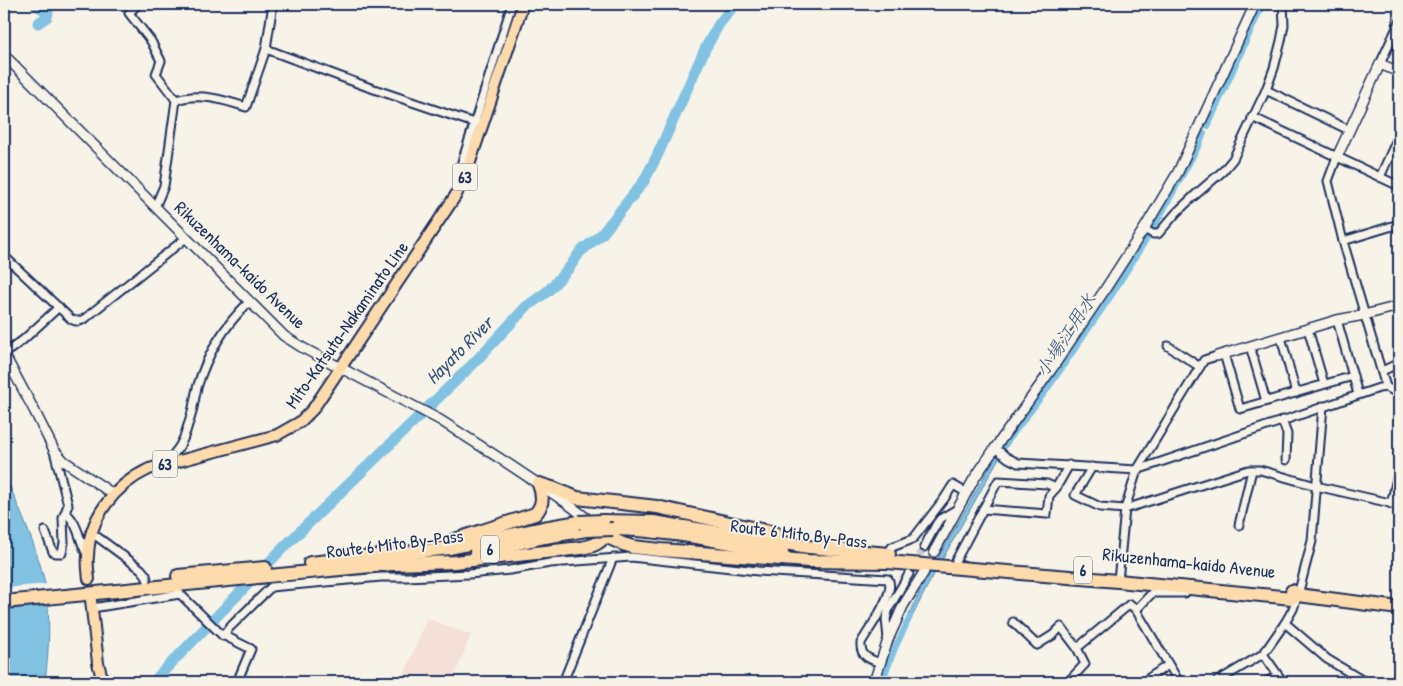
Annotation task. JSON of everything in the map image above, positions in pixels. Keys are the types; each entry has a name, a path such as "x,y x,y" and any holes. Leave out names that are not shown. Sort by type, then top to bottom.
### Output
{"highway":[{"path":"539,484 577,498 657,507 866,552"},
{"path":"397,559 535,514 542,504 542,492 539,484"},
{"name":"Route 6 Mito By-Pass","path":"607,529 653,522 800,546 866,552"},
{"name":"Route 6 Mito By-Pass","path":"4,593 177,590 286,570 397,559 454,556 545,537 583,526 653,532 784,552 882,558"},
{"path":"397,559 454,562 581,548 601,541 607,529 632,552 808,562 882,558"},
{"name":"Rikuzenhama-kaido Avenue","path":"866,552 882,558 1118,576 1186,587 1292,598 1298,595"},
{"name":"Rikuzenhama-kaido Avenue","path":"882,558 956,560 1293,592 1298,595 1399,608"},
{"name":"Route 6 Mito By-Pass","path":"4,602 147,579 237,570 286,570"}],"main road":[{"name":"Mito-Katsuta-Nakaminato Line","path":"89,579 88,556 97,518 105,505 124,483 137,474 149,469 263,440 285,432 300,422 313,409 452,201 464,179 478,123 523,4"},
{"path":"91,604 98,663 103,682"}],"street":[{"path":"138,4 130,14 152,41 161,62 156,74 176,100 164,186 155,207"},
{"path":"176,100 196,96 246,107 266,50 273,4"},
{"path":"460,166 478,123 512,4"},
{"path":"934,552 995,448 1051,370 1144,229 1181,164 1255,4"},
{"path":"1144,229 1158,234 1177,212 1223,172 1233,159 1266,90 1274,68 1284,25 1283,4"},
{"path":"1386,387 1364,315 1328,181 1349,130 1399,23"},
{"path":"266,50 368,87 478,123"},
{"name":"Rikuzenhama-kaido Avenue","path":"4,55 290,341 437,419 539,484 588,519 607,529"},
{"path":"1380,64 1399,72"},
{"path":"1266,90 1349,130"},
{"path":"1252,117 1399,186"},
{"path":"1380,177 1399,135"},
{"path":"1344,241 1399,224"},
{"path":"4,256 75,321 82,320 186,238"},
{"path":"169,463 172,455 180,445 188,424 205,366 227,326 249,302"},
{"path":"45,531 54,552 62,553 64,544 63,518 68,505 54,450 4,354 23,340 58,306"},
{"path":"1118,576 1125,509 1137,470 1204,360 1337,320 1399,306"},
{"path":"1337,320 1358,394"},
{"path":"1308,329 1324,384"},
{"path":"1281,337 1296,393"},
{"path":"1168,346 1200,367"},
{"path":"1250,346 1266,401"},
{"path":"1220,355 1240,409 1353,376"},
{"path":"1382,372 1395,365"},
{"path":"995,448 1018,463 1137,470 1358,394 1386,387 1399,394"},
{"path":"1216,682 1262,654 1285,624 1293,610 1312,541 1323,406"},
{"path":"1282,420 1287,434 1286,460"},
{"path":"54,450 64,461 114,494"},
{"path":"983,509 1047,514 1049,496 1056,488 1068,465"},
{"path":"1092,466 1075,495 1100,507 1125,509 1248,470 1260,470 1316,486 1399,505"},
{"path":"1240,525 1252,470"},
{"path":"1391,504 1399,470"},
{"path":"956,560 998,482 1047,484 1056,488"},
{"path":"882,558 892,547 913,539 953,485 967,493"},
{"path":"924,547 940,519 959,507"},
{"path":"66,513 72,518 83,548 88,556"},
{"path":"92,533 141,569 147,579"},
{"path":"596,544 598,559"},
{"path":"222,635 271,587 381,577 469,574 510,570 550,563 613,558 632,552 758,571 888,579 890,585 883,606 861,643 864,655 880,663"},
{"path":"562,682 613,558"},
{"path":"874,682 888,639 903,606 924,572"},
{"path":"888,639 886,618 889,608 909,574"},
{"path":"1136,610 1152,594 1185,593 1186,587"},
{"path":"91,604 177,590 222,635 251,649 238,682"},
{"path":"1078,648 1130,604 1136,610 1179,682"},
{"path":"1013,622 1037,645 1053,635 1061,627 1078,648 1085,664 1068,682"},
{"path":"1285,624 1327,658 1365,682"},
{"path":"1262,654 1283,682"},
{"path":"1143,682 1168,665"},
{"path":"1267,682 1277,674"}],"shaded area":[{"path":"427,618 471,635 452,682 401,682"}],"water":[{"path":"1010,436 1013,438 1000,456 908,625 905,623 923,585 997,454"},
{"path":"4,472 32,541 45,583 49,632 45,682 4,682"}],"pier":[{"path":"47,584 50,603 4,608 4,588"}],"waterway":[{"path":"35,4 48,12 47,17 38,23"},
{"name":"Hayato River","path":"153,682 284,547 474,363 526,307 548,291 569,268 580,252 602,234 644,181 705,49 719,24 735,4"},
{"name":"小場江用水","path":"1208,126 1263,4"},
{"name":"小場江用水","path":"1152,231 1204,133"},
{"name":"小場江用水","path":"1007,442 1046,391 1113,293 1149,235"},
{"name":"小場江用水","path":"882,682 910,617"}],"tunnel":[{"path":"914,565 924,547"}]}
